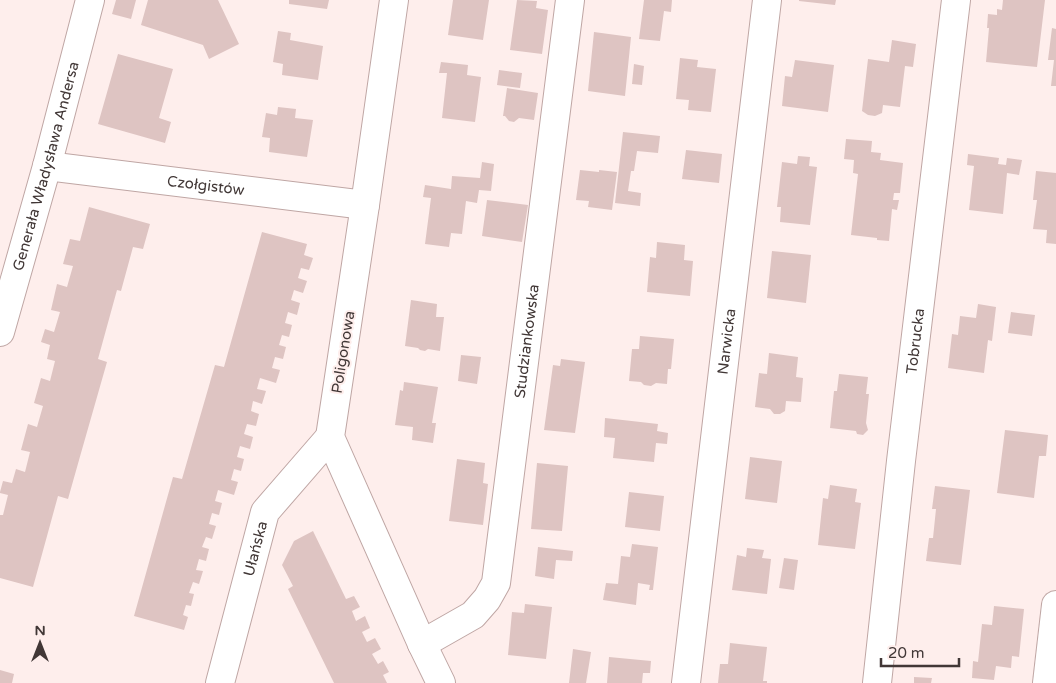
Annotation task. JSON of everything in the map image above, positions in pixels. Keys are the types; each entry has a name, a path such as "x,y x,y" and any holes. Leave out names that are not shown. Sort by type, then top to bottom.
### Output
{"street":[{"name":"Generała Władysława Andersa","path":"0,332 47,166 90,0"},
{"name":"Poligonowa","path":"330,437 394,0"},
{"name":"Studziankowska","path":"422,644 473,615 486,599 496,582 570,0"},
{"name":"Narwicka","path":"686,683 767,0"},
{"name":"Tobrucka","path":"876,683 956,0"},
{"name":"Czołgistów","path":"47,166 365,205"},
{"path":"330,437 441,683"},
{"name":"Ułańska","path":"220,683 265,512 330,437"},
{"path":"1047,683 1056,605"}],"building":[{"path":"116,0 136,0 131,19 112,14"},
{"path":"148,0 218,0 239,44 209,59 203,45 141,25"},
{"path":"289,0 329,0 327,9 289,4"},
{"path":"453,0 489,0 483,40 448,35"},
{"path":"517,0 537,1 536,8 548,10 542,54 510,50"},
{"path":"644,0 672,0 671,12 664,11 660,41 639,39"},
{"path":"799,0 836,0 835,5"},
{"path":"1003,0 1045,0 1037,67 986,62 989,28 987,28 988,14 997,15 997,9 1002,10"},
{"path":"1052,28 1056,29 1056,86 1051,86 1054,60 1048,60"},
{"path":"278,31 291,33 290,40 323,46 318,80 282,75 283,64 273,62"},
{"path":"594,32 631,37 625,96 588,91"},
{"path":"892,40 916,44 913,67 905,66 900,107 883,105 882,113 875,116 868,115 862,111 868,59 889,62"},
{"path":"118,54 173,69 159,118 171,122 165,143 98,124"},
{"path":"680,58 698,60 697,67 716,69 711,112 688,110 689,100 676,99"},
{"path":"795,60 834,65 828,112 782,106 785,76 792,77"},
{"path":"441,62 468,65 467,75 481,77 475,122 442,118 447,73 439,73"},
{"path":"634,64 644,66 642,85 632,84"},
{"path":"499,70 522,73 520,88 497,85"},
{"path":"507,88 538,93 534,120 519,118 514,122 509,121 503,116"},
{"path":"278,107 296,109 295,118 313,120 307,157 269,152 270,138 262,137 266,113 277,115"},
{"path":"623,132 660,136 658,153 637,151 634,171 631,171 628,191 641,193 640,206 615,203"},
{"path":"846,139 872,141 871,152 881,153 880,160 903,163 900,193 894,193 893,200 899,200 897,210 892,209 889,241 851,235 858,174 853,173 854,160 844,159"},
{"path":"686,150 722,154 719,183 682,179"},
{"path":"968,154 999,158 998,164 1006,165 1007,158 1022,160 1019,175 1007,173 1003,214 969,210 974,166 967,165"},
{"path":"798,156 810,157 809,166 817,167 810,225 780,222 781,207 777,207 782,162 797,164"},
{"path":"482,162 494,164 491,191 479,190 477,203 466,201 462,234 451,233 449,247 425,244 431,198 423,197 425,185 451,189 452,176 480,178"},
{"path":"580,170 617,172 612,210 588,207 589,201 576,200"},
{"path":"1036,171 1056,173 1056,244 1046,243 1047,230 1033,229 1037,200 1033,200"},
{"path":"487,200 528,205 522,242 482,236"},
{"path":"89,207 150,224 143,249 133,247 121,291 117,290 98,359 107,362 68,499 58,496 33,587 0,578 0,515 3,515 8,495 0,492 3,481 12,483 16,469 25,472 30,452 21,450 28,424 37,427 43,406 34,403 41,378 50,381 55,361 47,359 50,345 41,342 45,329 54,332 60,312 51,310 57,284 67,287 73,266 63,264 70,239 80,241"},
{"path":"262,232 307,244 304,255 313,258 309,270 301,268 298,278 307,281 303,293 294,290 291,300 300,303 297,315 288,312 285,323 292,325 289,337 282,335 279,345 286,347 283,359 275,357 272,368 280,370 276,383 260,378 257,389 266,391 262,404 253,401 251,411 259,414 256,426 247,424 244,434 253,437 250,449 240,446 237,457 244,459 241,471 234,469 231,480 238,482 234,495 218,490 215,501 222,503 219,515 212,513 209,524 216,526 212,539 206,537 202,547 209,549 206,561 199,559 196,570 203,571 199,584 193,582 189,593 194,594 191,606 186,605 183,615 188,617 184,630 134,616 173,477 182,479 215,365 224,367"},
{"path":"657,242 685,245 684,260 693,261 690,296 647,292 650,257 656,258"},
{"path":"772,251 811,255 806,303 767,298"},
{"path":"411,300 437,304 436,317 444,317 440,351 428,349 425,351 405,346"},
{"path":"978,304 996,307 992,341 988,340 984,373 948,368 952,334 958,335 960,316 976,318"},
{"path":"1011,312 1035,315 1032,336 1008,333"},
{"path":"640,336 674,339 671,369 668,369 667,384 656,383 651,386 644,385 641,382 629,381 632,349 639,349"},
{"path":"769,353 798,357 796,377 803,378 801,402 786,401 785,411 780,414 774,414 770,409 755,407 759,373 767,374"},
{"path":"461,355 481,357 477,384 458,381"},
{"path":"561,359 585,362 575,433 544,430 553,365 560,366"},
{"path":"839,374 868,377 866,394 869,394 866,423 868,430 863,435 857,434 856,431 830,428 834,391 837,391"},
{"path":"404,382 438,387 432,423 436,423 433,443 412,440 413,427 395,425 400,390 403,391"},
{"path":"605,418 658,424 657,431 668,433 667,444 656,443 654,462 613,458 615,438 604,437"},
{"path":"1005,430 1048,435 1046,456 1039,456 1034,498 997,493"},
{"path":"750,457 782,461 777,503 745,499"},
{"path":"457,459 485,463 483,483 488,484 483,525 449,521"},
{"path":"537,463 568,466 562,531 531,529"},
{"path":"830,485 857,489 855,502 861,503 855,549 818,545 823,498 828,499"},
{"path":"935,486 970,490 961,565 926,561 929,538 933,538 936,509 932,509"},
{"path":"629,492 664,496 660,531 625,527"},
{"path":"313,531 346,599 354,596 360,607 352,611 356,621 365,616 370,628 362,632 367,642 375,638 381,649 372,654 378,664 383,661 389,672 383,675 387,683 334,683 288,589 293,586 282,565 294,541"},
{"path":"632,544 658,547 653,590 649,590 650,585 638,583 636,605 603,600 606,583 618,584 621,556 630,557"},
{"path":"538,547 573,551 572,561 556,560 554,579 535,576"},
{"path":"747,548 764,550 762,558 771,559 767,594 732,590 737,555 746,557"},
{"path":"784,558 798,560 794,590 779,588"},
{"path":"525,604 552,607 546,659 508,655 512,612 524,613"},
{"path":"994,606 1024,609 1019,657 1012,656 1011,668 996,666 994,680 972,678 973,661 978,662 982,624 992,625"},
{"path":"730,643 767,647 763,681 767,681 767,683 718,683 720,664 728,664"},
{"path":"573,649 591,652 586,683 569,683"},
{"path":"609,657 651,661 650,673 643,673 642,683 607,683"},
{"path":"0,670 14,674 12,683 0,683"},
{"path":"914,677 932,678 931,683 914,683"}]}
